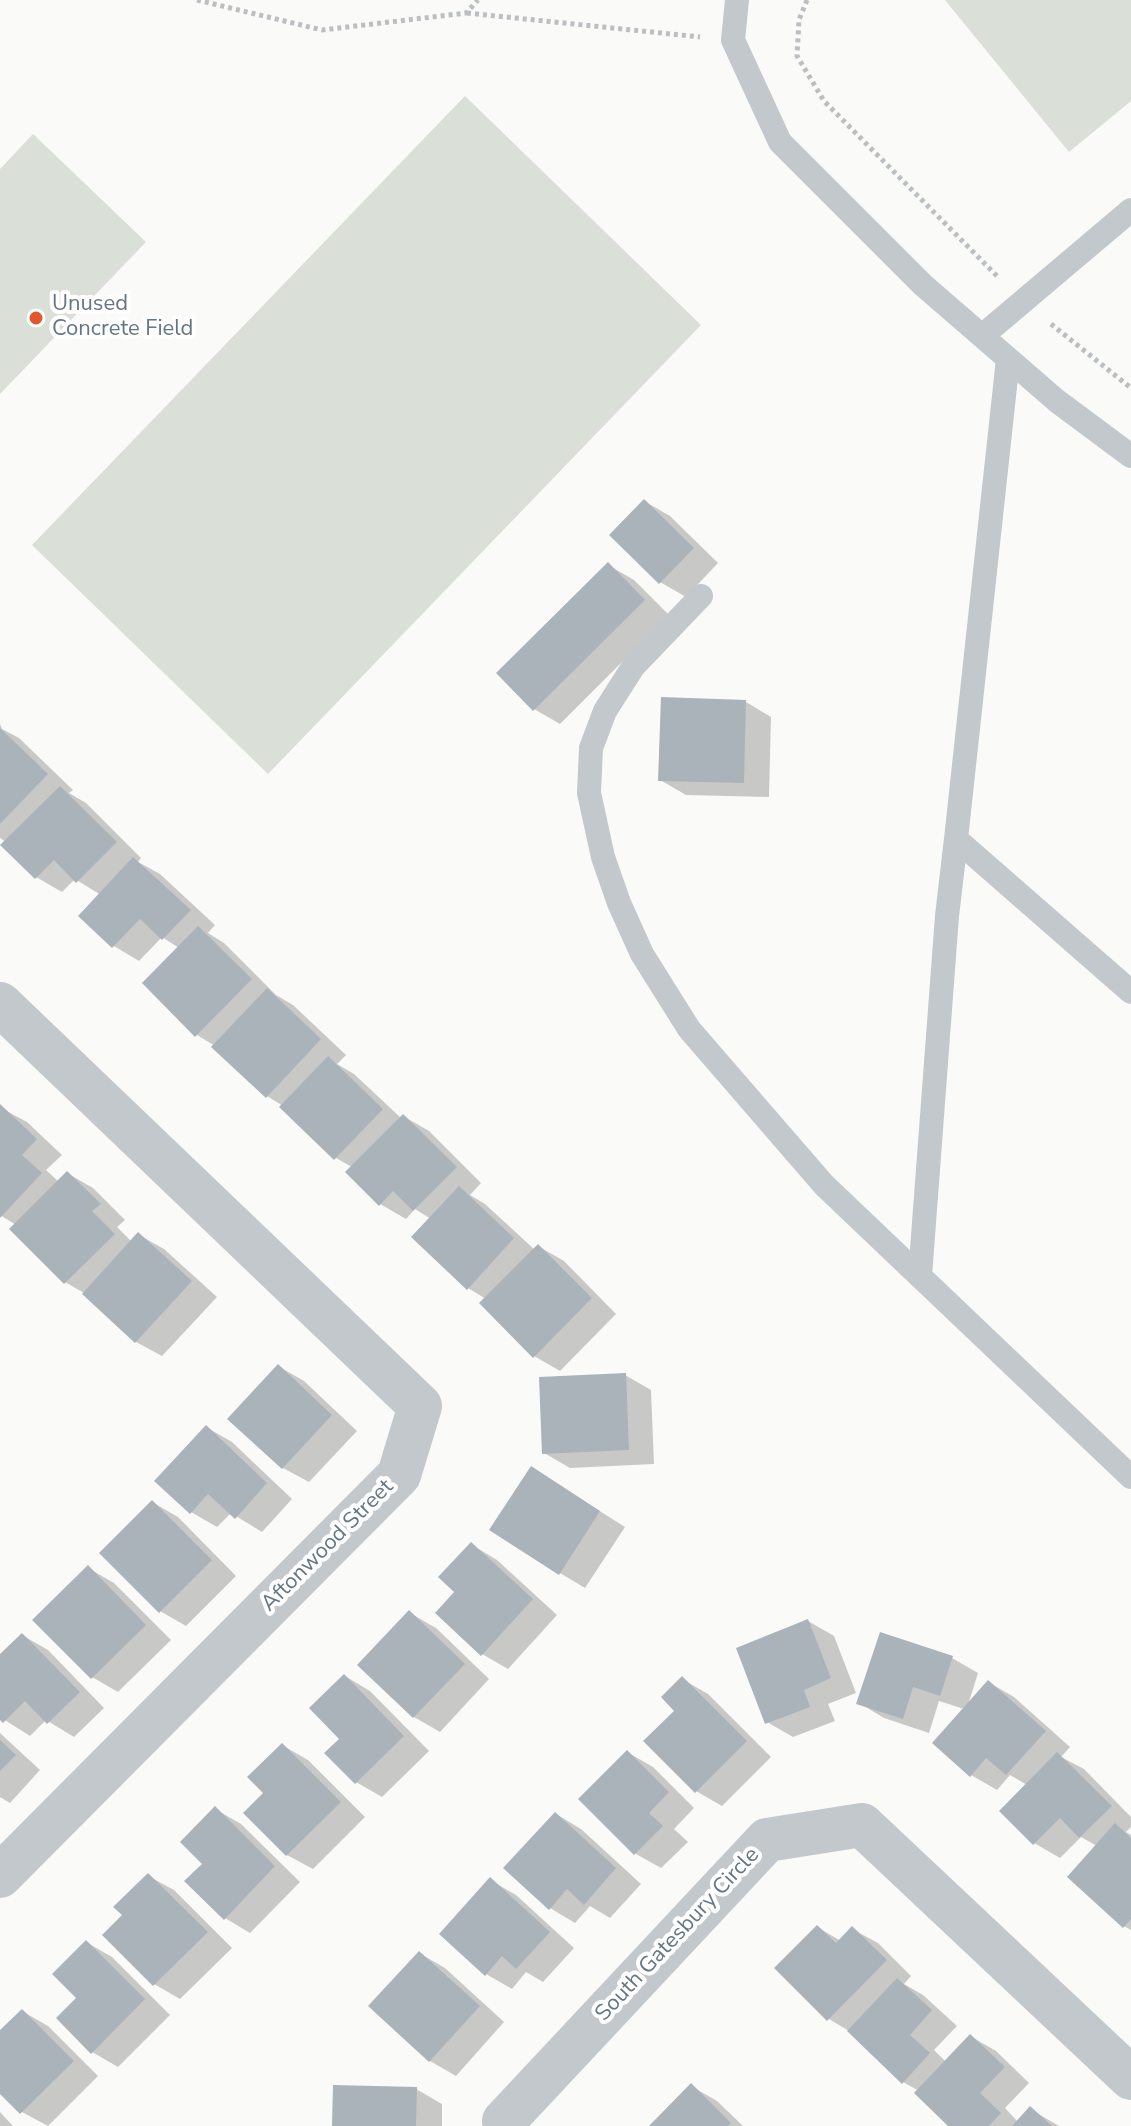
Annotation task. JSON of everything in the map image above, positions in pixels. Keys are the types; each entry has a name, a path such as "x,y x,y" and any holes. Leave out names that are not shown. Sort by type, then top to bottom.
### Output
{"street":[{"name":"Aftonwood Street","path":"0,1004 420,1406 399,1475 0,1876"},
{"name":"South Gatesbury Circle","path":"506,2126 504,2121 767,1840 862,1825 1131,2078"}],"lane":[{"path":"737,0 733,40 780,142 923,285 1057,401 1131,456"},
{"path":"982,336 1131,210"},
{"path":"920,1276 947,916 1008,359"},
{"path":"701,596 633,667 605,711 591,748 589,793 603,857 642,954 689,1029 824,1185 1131,1477"},
{"path":"956,839 1131,992"}],"path":[{"path":"197,0 322,30 466,13 733,40"},
{"path":"466,13 478,0"},
{"path":"807,0 799,20 797,56 824,101 997,276"},
{"path":"1046,319 1131,388"}],"shaded area":[{"path":"945,0 1131,0 1131,101 1069,152"},
{"path":"465,96 701,325 268,774 32,545"},
{"name":"Unused Concrete Field","path":"33,134 146,242 0,394 0,169"}],"building":[{"path":"644,499 694,548 659,584 609,535"},
{"path":"608,562 645,600 533,711 496,673"},
{"path":"661,697 746,700 744,783 658,781"},
{"path":"0,728 48,774 0,824"},
{"path":"60,786 117,842 76,883 54,860 35,879 0,845"},
{"path":"133,857 191,910 162,940 140,919 112,948 78,916"},
{"path":"198,926 252,979 195,1037 142,983"},
{"path":"267,988 321,1039 266,1098 211,1047"},
{"path":"328,1056 383,1109 334,1160 279,1107"},
{"path":"0,1104 37,1139 22,1155 42,1173 0,1218"},
{"path":"403,1114 457,1167 413,1211 393,1191 379,1206 345,1172"},
{"path":"67,1171 101,1204 92,1211 115,1234 64,1284 9,1229"},
{"path":"459,1186 514,1238 467,1290 411,1237"},
{"path":"138,1232 192,1281 135,1343 82,1294"},
{"path":"538,1244 592,1298 533,1358 479,1303"},
{"path":"278,1364 332,1415 282,1469 227,1419"},
{"path":"626,1373 629,1450 542,1454 539,1377"},
{"path":"206,1425 267,1483 235,1519 208,1494 190,1514 154,1481"},
{"path":"531,1466 600,1511 559,1575 489,1530"},
{"path":"152,1500 212,1560 159,1613 99,1553"},
{"path":"471,1542 533,1599 481,1656 435,1613 454,1592 438,1577"},
{"path":"88,1565 146,1625 91,1679 32,1620"},
{"path":"409,1610 465,1664 413,1718 357,1665"},
{"path":"808,1619 831,1678 804,1690 810,1707 765,1724 736,1648"},
{"path":"880,1632 953,1656 940,1696 913,1687 903,1719 856,1704"},
{"path":"22,1633 80,1692 47,1724 25,1701 3,1723 0,1720 0,1654"},
{"path":"344,1674 404,1736 355,1784 324,1753 339,1739 309,1708"},
{"path":"682,1676 747,1741 695,1793 643,1741 674,1711 661,1697"},
{"path":"988,1680 1046,1731 1006,1775 986,1758 970,1777 932,1743"},
{"path":"0,1740 16,1755 0,1771"},
{"path":"282,1743 341,1802 286,1856 243,1813 263,1793 247,1777"},
{"path":"627,1750 669,1792 649,1813 663,1826 634,1855 578,1799"},
{"path":"1057,1752 1112,1806 1079,1838 1060,1818 1033,1845 999,1811"},
{"path":"215,1806 275,1866 224,1920 184,1881 202,1864 180,1842"},
{"path":"555,1812 616,1868 584,1905 567,1889 549,1910 503,1868"},
{"path":"1115,1823 1131,1838 1131,1919 1123,1928 1067,1877"},
{"path":"148,1873 208,1932 153,1986 102,1935 122,1915 113,1907"},
{"path":"490,1877 550,1932 516,1969 502,1956 485,1976 439,1934"},
{"path":"817,1925 836,1943 852,1926 887,1960 827,2021 774,1968"},
{"path":"86,1940 145,1999 91,2054 56,2018 76,1998 52,1974"},
{"path":"419,1951 480,2006 429,2062 368,2006"},
{"path":"897,1978 932,2010 910,2035 930,2053 902,2084 847,2031"},
{"path":"22,2009 74,2061 20,2114 0,2094 0,2030"},
{"path":"970,2034 1005,2067 980,2093 1001,2113 989,2126 948,2126 914,2093"},
{"path":"691,2083 731,2123 728,2126 649,2126"},
{"path":"333,2085 417,2087 416,2126 332,2126"},
{"path":"1030,2106 1052,2126 1012,2126"}],"place":[{"name":"Unused Concrete Field","path":"36,318"}]}
